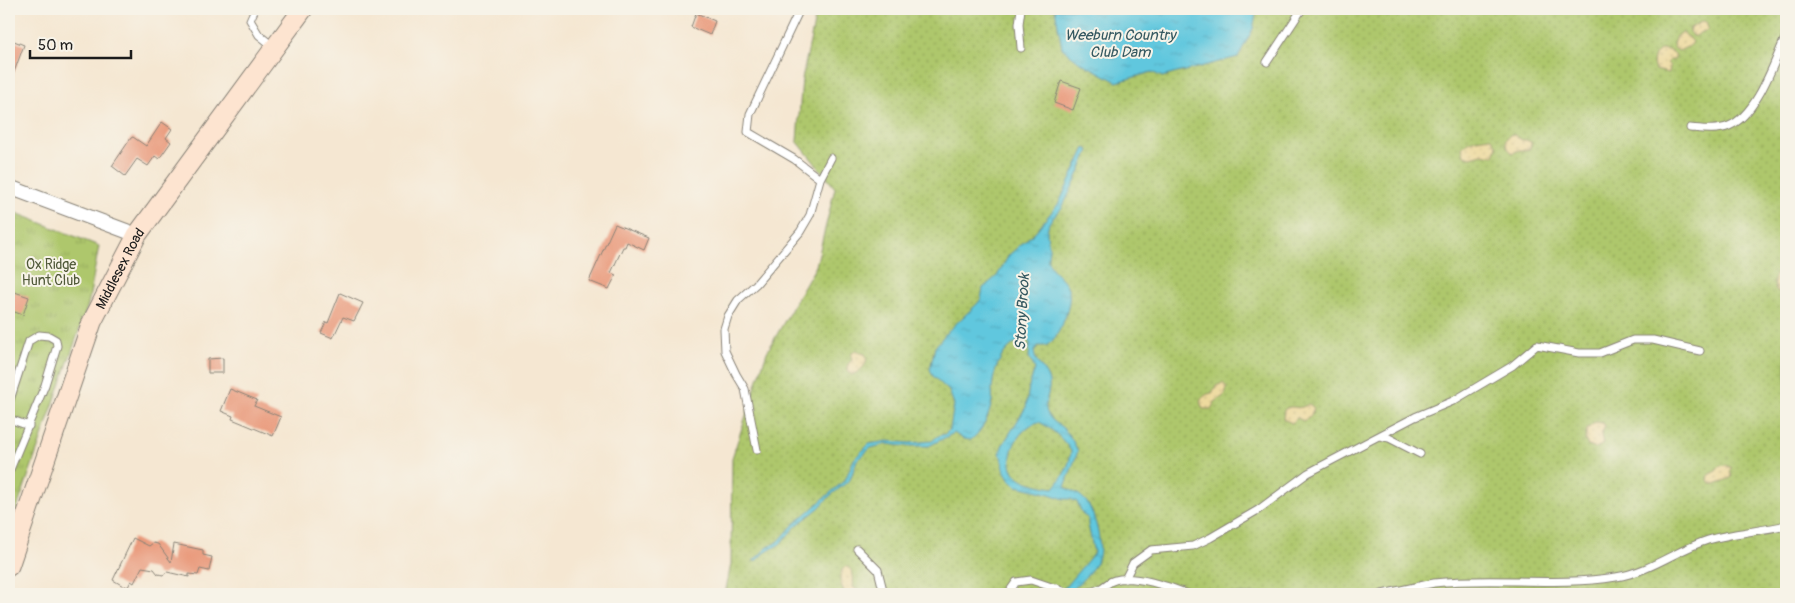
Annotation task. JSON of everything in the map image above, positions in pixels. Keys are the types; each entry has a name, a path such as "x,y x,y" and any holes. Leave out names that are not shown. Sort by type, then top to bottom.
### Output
{"main road":[{"name":"Middlesex Road","path":"9,566 13,537 92,322 137,235 302,9"}],"street":[{"path":"9,187 137,235"}],"lane":[{"path":"255,9 251,14 250,20 254,30 274,47"},
{"path":"800,9 750,114 748,132 794,158 820,179"},
{"path":"1021,9 1019,24 1022,48"},
{"path":"1266,62 1302,9"},
{"path":"1690,128 1714,129 1730,126 1744,115 1757,97 1786,36"},
{"path":"757,450 745,389 725,351 724,328 728,316 738,300 756,284 800,232 810,215 820,179 831,158"},
{"path":"9,402 29,341 39,335 49,336 56,340 57,346 45,385 9,472"},
{"path":"1125,579 1133,563 1151,550 1193,546 1210,538 1258,510 1308,473 1453,400 1512,366 1537,345 1579,353 1600,353 1633,340 1653,340 1700,351"},
{"path":"9,416 12,420 29,426"},
{"path":"1380,436 1389,438 1420,454"},
{"path":"1382,594 1434,584 1493,581 1582,581 1618,577 1645,570 1678,552 1708,540 1786,525"},
{"path":"857,549 878,570 884,594"},
{"path":"1083,594 1100,588 1116,579 1136,579 1162,584 1176,592 1188,594"},
{"path":"1012,594 1011,589 1016,582 1031,580 1072,594"},
{"path":"1048,594 1059,589"}],"green space":[{"path":"817,9 1786,9 1786,594 725,594 731,564 732,458 767,352 816,266 835,188 797,141 802,79"},
{"name":"Ox Ridge Hunt Club","path":"9,210 99,246 88,305 9,531"}],"sand":[{"path":"1703,21 1706,22 1708,29 1693,36 1689,32 1690,28"},
{"path":"1683,32 1692,42 1689,46 1679,51 1674,48 1673,44 1676,36"},
{"path":"1662,49 1676,55 1674,60 1669,60 1667,63 1670,66 1669,73 1655,70 1654,67 1655,55"},
{"path":"1513,134 1522,140 1531,142 1529,150 1519,150 1513,153 1510,151 1506,140"},
{"path":"1490,137 1497,146 1494,156 1482,154 1471,157 1464,155 1462,148 1468,142"},
{"path":"1779,272 1786,276 1786,291 1781,294 1776,290 1774,282 1775,275"},
{"path":"854,351 865,354 866,361 861,370 851,375 848,371 848,364 852,360 851,355"},
{"path":"1223,383 1227,388 1225,395 1215,402 1211,409 1203,409 1200,402 1202,398 1212,393 1216,386"},
{"path":"1309,404 1314,408 1310,417 1304,421 1297,418 1292,423 1283,419 1286,408 1302,407"},
{"path":"1596,422 1603,423 1605,426 1601,435 1603,444 1595,449 1588,446 1585,440 1587,429"},
{"path":"1726,465 1732,468 1730,472 1731,478 1711,484 1708,480 1709,475 1720,466"},
{"path":"846,566 852,572 853,587 857,590 856,594 846,594 842,587 840,576"}],"water":[{"name":"Weeburn Country Club Dam","path":"1055,9 1257,9 1253,29 1238,57 1162,77 1152,72 1117,82 1080,62 1062,48"},
{"name":"Stony Brook","path":"1085,148 1089,150 1063,206 1050,221 1047,229 1048,261 1068,287 1069,298 1066,313 1060,330 1055,337 1045,346 1038,346 1034,352 1036,360 1049,382 1046,404 1047,412 1068,433 1078,451 1065,487 1085,500 1092,511 1097,528 1100,553 1089,573 1068,594 1059,594 1094,553 1088,518 1083,515 1077,502 1017,486 1005,472 1000,453 1002,446 1026,407 1029,386 1035,369 1029,357 1030,343 1026,339 1011,346 1001,358 993,381 992,400 985,423 971,440 963,439 954,433 929,446 887,444 871,448 857,460 850,480 796,526 780,544 763,554 756,561 753,561 768,547 779,541 793,525 845,480 854,459 869,444 887,441 910,443 932,441 950,429 954,404 949,391 933,376 930,369 935,347 947,332 977,304 981,299 983,288 997,276 1009,255 1034,233 1059,203","holes":["1039,422 1057,435 1071,451 1066,471 1054,488 1022,479 1017,476 1011,465 1012,450 1020,435 1032,424"]}],"building":[{"path":"696,13 715,21 710,35 691,27"},
{"path":"9,39 24,45 10,83 9,82"},
{"path":"1061,81 1081,88 1073,110 1054,103"},
{"path":"162,122 172,129 166,138 171,142 159,159 155,156 148,166 137,159 125,176 112,166 131,138 133,137 146,146"},
{"path":"615,224 649,238 644,250 627,242 625,247 623,247 611,273 616,275 609,289 589,281"},
{"path":"9,290 29,297 23,315 9,310"},
{"path":"340,293 363,303 354,321 343,317 333,338 321,333 326,322 328,323"},
{"path":"223,358 223,373 208,373 208,359"},
{"path":"230,389 257,400 254,406 281,417 273,436 232,419 233,416 221,411"},
{"path":"133,538 149,546 153,543 158,544 171,562 174,544 203,550 203,555 212,557 209,571 200,569 198,575 189,574 189,577 167,572 163,575 158,574 154,569 142,567 134,583 131,581 128,587 125,587 113,580"}]}
